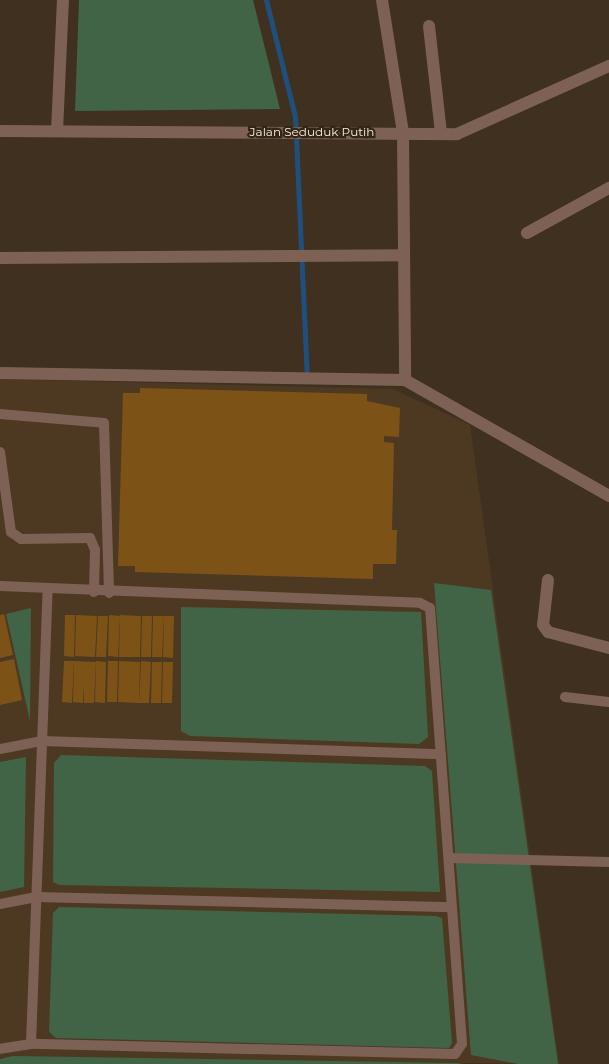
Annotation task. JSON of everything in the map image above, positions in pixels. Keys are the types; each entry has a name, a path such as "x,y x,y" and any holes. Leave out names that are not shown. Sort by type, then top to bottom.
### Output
{"street":[{"path":"57,131 63,0"},
{"path":"382,0 403,132 405,380"},
{"path":"429,26 441,133"},
{"name":"Jalan Seduduk Putih","path":"0,131 441,133 475,128 609,66"},
{"path":"527,233 609,188"},
{"path":"0,258 295,254 404,255"},
{"path":"0,373 405,380 609,496"},
{"path":"548,580 543,625 548,632 609,648"}],"lane":[{"path":"0,414 104,422 109,593"},
{"path":"0,452 11,532 22,539 90,538 95,550 94,592"},
{"path":"0,586 109,593 425,605 430,608 462,1044 455,1054 31,1044 0,1049"},
{"path":"31,1044 48,590"},
{"path":"565,697 609,702"},
{"path":"0,749 42,741 441,754"},
{"path":"448,858 609,862"},
{"path":"0,904 37,897 452,907"}],"shaded area":[{"path":"0,379 393,389 470,425 559,1064 0,1058"}],"green space":[{"path":"79,0 253,0 280,109 75,111"},
{"path":"434,583 491,590 558,1064 518,1064 471,1055"},
{"path":"181,607 421,612 428,737 419,744 190,736 181,731"},
{"path":"31,608 30,721 6,614"},
{"path":"61,755 425,766 432,771 440,892 59,885 53,882 54,763"},
{"path":"26,757 24,887 0,892 0,762"},
{"path":"59,907 436,916 442,918 452,1043 449,1048 56,1038 49,1032 53,913"},
{"path":"13,1056 464,1064 0,1064 0,1059"}],"building":[{"path":"140,388 367,394 367,401 400,408 399,437 384,436 384,442 394,443 392,530 397,530 396,564 373,564 373,579 135,572 135,566 118,566 123,393 140,393"},
{"path":"4,614 13,655 0,658 0,615"},
{"path":"65,615 75,615 74,657 64,656"},
{"path":"76,615 97,616 95,657 75,656"},
{"path":"109,615 120,616 118,657 108,656"},
{"path":"120,615 141,616 140,657 119,657"},
{"path":"98,616 108,616 106,657 96,657"},
{"path":"142,616 152,616 151,657 141,657"},
{"path":"153,616 164,616 162,657 152,657"},
{"path":"164,616 174,616 173,658 163,657"},
{"path":"14,659 22,700 0,705 0,662"},
{"path":"64,661 74,661 72,703 62,702"},
{"path":"74,661 96,662 94,703 84,703 84,685 83,703 73,702"},
{"path":"96,661 106,662 105,703 95,702"},
{"path":"108,661 118,661 117,702 107,702"},
{"path":"119,661 140,662 139,703 118,702"},
{"path":"141,661 151,662 149,703 139,703"},
{"path":"152,662 162,662 161,703 151,703"},
{"path":"163,662 173,662 172,703 162,703"}],"waterway":[{"path":"266,0 295,116 307,378"}]}
